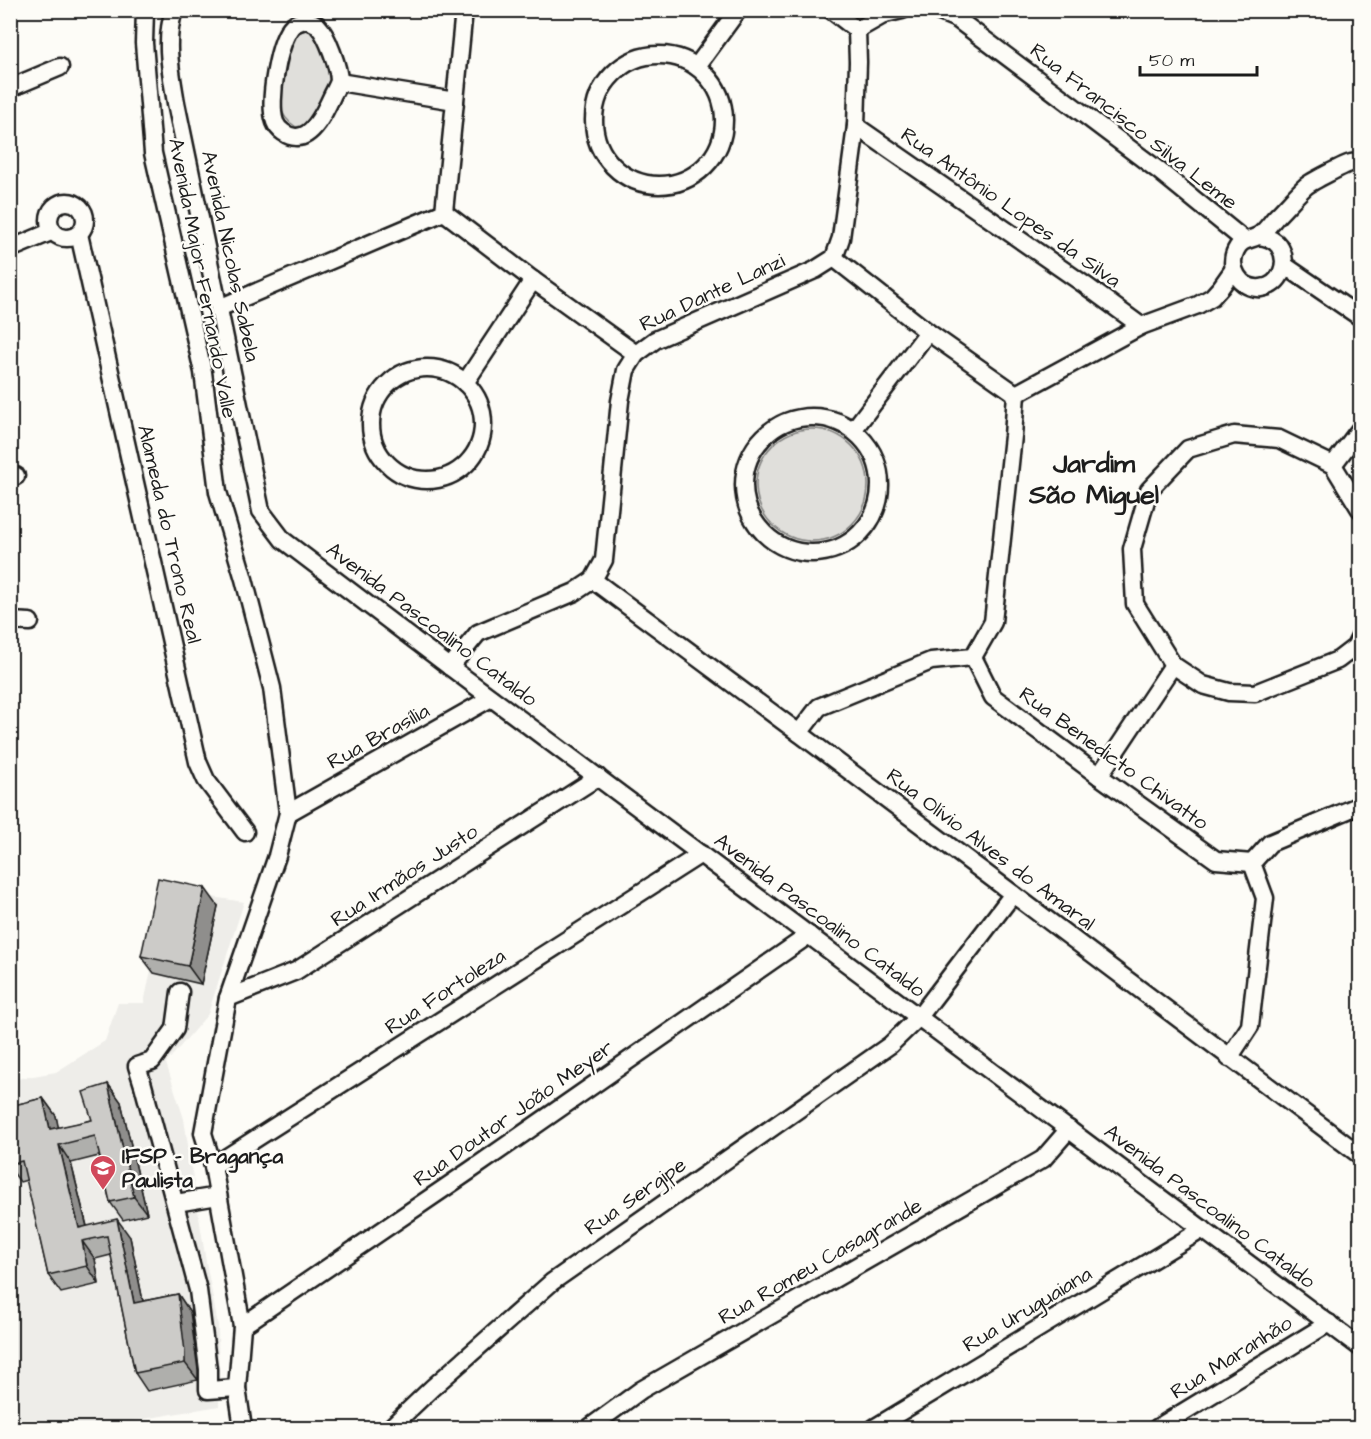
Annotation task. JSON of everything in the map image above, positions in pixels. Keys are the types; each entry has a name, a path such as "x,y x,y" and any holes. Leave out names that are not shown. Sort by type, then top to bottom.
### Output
{"street":[{"name":"Avenida Major Fernando Valle","path":"145,10 144,43 153,153 203,372 218,492 244,579 272,688 288,813 277,856 228,998 202,1133 213,1166 242,1326 237,1388 243,1428"},
{"name":"Avenida Nicolas Sabela","path":"174,10 171,18 168,54 176,103 261,511"},
{"path":"444,212 464,10"},
{"path":"697,66 738,10"},
{"path":"831,10 857,30"},
{"path":"857,30 885,14 902,10"},
{"name":"Rua Francisco Silva Leme","path":"935,10 957,19 1251,238"},
{"path":"306,20 316,24 324,33 334,55 339,82 314,128 304,136 295,138 285,134 276,124 272,106 276,70 287,33 295,24 306,20"},
{"path":"857,30 856,126 841,238 834,258 928,332 1016,394"},
{"path":"656,54 678,57 697,66 712,82 722,101 725,123 720,144 709,163 692,177 672,185 651,186 630,180 612,167 600,149 594,128 594,117 602,86 617,70 635,59 646,56 656,54"},
{"path":"10,88 60,67"},
{"path":"339,82 455,101"},
{"name":"Rua Antônio Lopes da Silva","path":"856,126 1141,326"},
{"path":"1251,238 1270,238 1278,245 1283,255 1284,265 1280,276 1272,284 1261,288 1249,286 1239,280 1233,270 1236,248 1251,238 1308,185 1351,163 1360,162"},
{"path":"69,202 81,209 85,222 79,234 72,238 65,238 52,231 49,218 56,206 69,202"},
{"path":"219,308 444,212"},
{"path":"444,212 636,354"},
{"path":"10,249 52,231"},
{"name":"Alameda do Trono Real","path":"79,234 198,762 206,780 245,832"},
{"name":"Rua Dante Lanzi","path":"593,580 604,560 620,401 626,370 636,354 655,340 815,270 834,258"},
{"path":"1284,265 1360,317"},
{"path":"1016,394 1141,326 1212,297 1233,270"},
{"path":"465,383 533,280"},
{"path":"854,429 928,332"},
{"path":"431,368 450,372 465,383 477,398 483,424 483,433 477,451 466,465 451,476 433,481 415,480 398,473 384,461 374,445 371,426 373,408 382,391 395,378 413,370 431,368"},
{"path":"799,733 819,707 930,661 973,657 993,622 1016,394"},
{"path":"811,416 834,419 854,429 869,446 879,466 881,489 876,511 863,530 846,544 825,552 802,553 781,546 763,532 750,513 744,492 746,469 754,448 770,431 789,420 811,416"},
{"path":"1333,465 1360,429"},
{"path":"1360,509 1333,465 1279,439 1234,435 1188,449 1149,490 1132,549 1135,604 1173,665 1203,685 1229,692 1255,693 1338,660 1355,647 1360,637"},
{"name":"Avenida Pascoalino Cataldo","path":"261,511 283,540 1360,1347"},
{"path":"450,667 478,633 575,592 593,580"},
{"name":"Rua Olívio Alves do Amaral","path":"593,580 1360,1155"},
{"path":"10,621 30,622"},
{"name":"Rua Benedicto Chivatto","path":"973,657 993,697 1099,776 1216,860 1252,863"},
{"path":"1099,776 1173,665"},
{"name":"Rua Brasília","path":"288,813 491,698"},
{"name":"Rua Irmãos Justo","path":"228,998 296,971 598,777"},
{"path":"1229,1058 1250,1026 1265,898 1252,863 1270,843 1360,805"},
{"name":"Rua Fortoleza","path":"213,1166 701,854"},
{"name":"Rua Sergipe","path":"390,1428 552,1282 890,1045 919,1017 1013,894"},
{"name":"Rua Doutor João Meyer","path":"242,1326 809,935"},
{"path":"180,992 175,1029 152,1061 137,1066 198,1290 207,1358 208,1390 237,1388"},
{"name":"Rua Romeu Casagrande","path":"589,1428 641,1390 1044,1159 1069,1129"},
{"path":"176,1203 218,1196"},
{"name":"Rua Uruguaiana","path":"874,1428 1203,1229"},
{"name":"Rua Maranhão","path":"1157,1428 1329,1323"}],"shaded area":[{"path":"306,30 318,37 326,51 330,68 330,83 324,100 307,125 296,127 282,111 280,89 291,44 296,35"},
{"path":"812,429 834,433 852,445 864,463 868,485 864,507 852,525 834,537 812,541 790,537 772,525 760,507 756,485 760,463 772,445 790,433"},
{"name":"IFSP - Bragança Paulista","path":"168,890 244,902 208,1014 166,1063 184,1119 218,1325 219,1406 121,1423 108,1428 11,1428 11,1080 56,1072 105,1041 118,1003 144,1003"}],"building":[{"path":"158,878 205,888 188,966 141,956"},
{"path":"108,1084 134,1197 110,1202 95,1136 59,1145 79,1228 117,1219 134,1303 178,1294 185,1363 135,1373 107,1236 82,1241 87,1266 48,1275 22,1161 10,1164 10,1106 43,1098 50,1129 92,1120 83,1092"}],"place":[{"name":"IFSP - Bragança Paulista","path":"103,1191"}],"district":[{"name":"Jardim São Miguel","path":"1094,478"}]}
